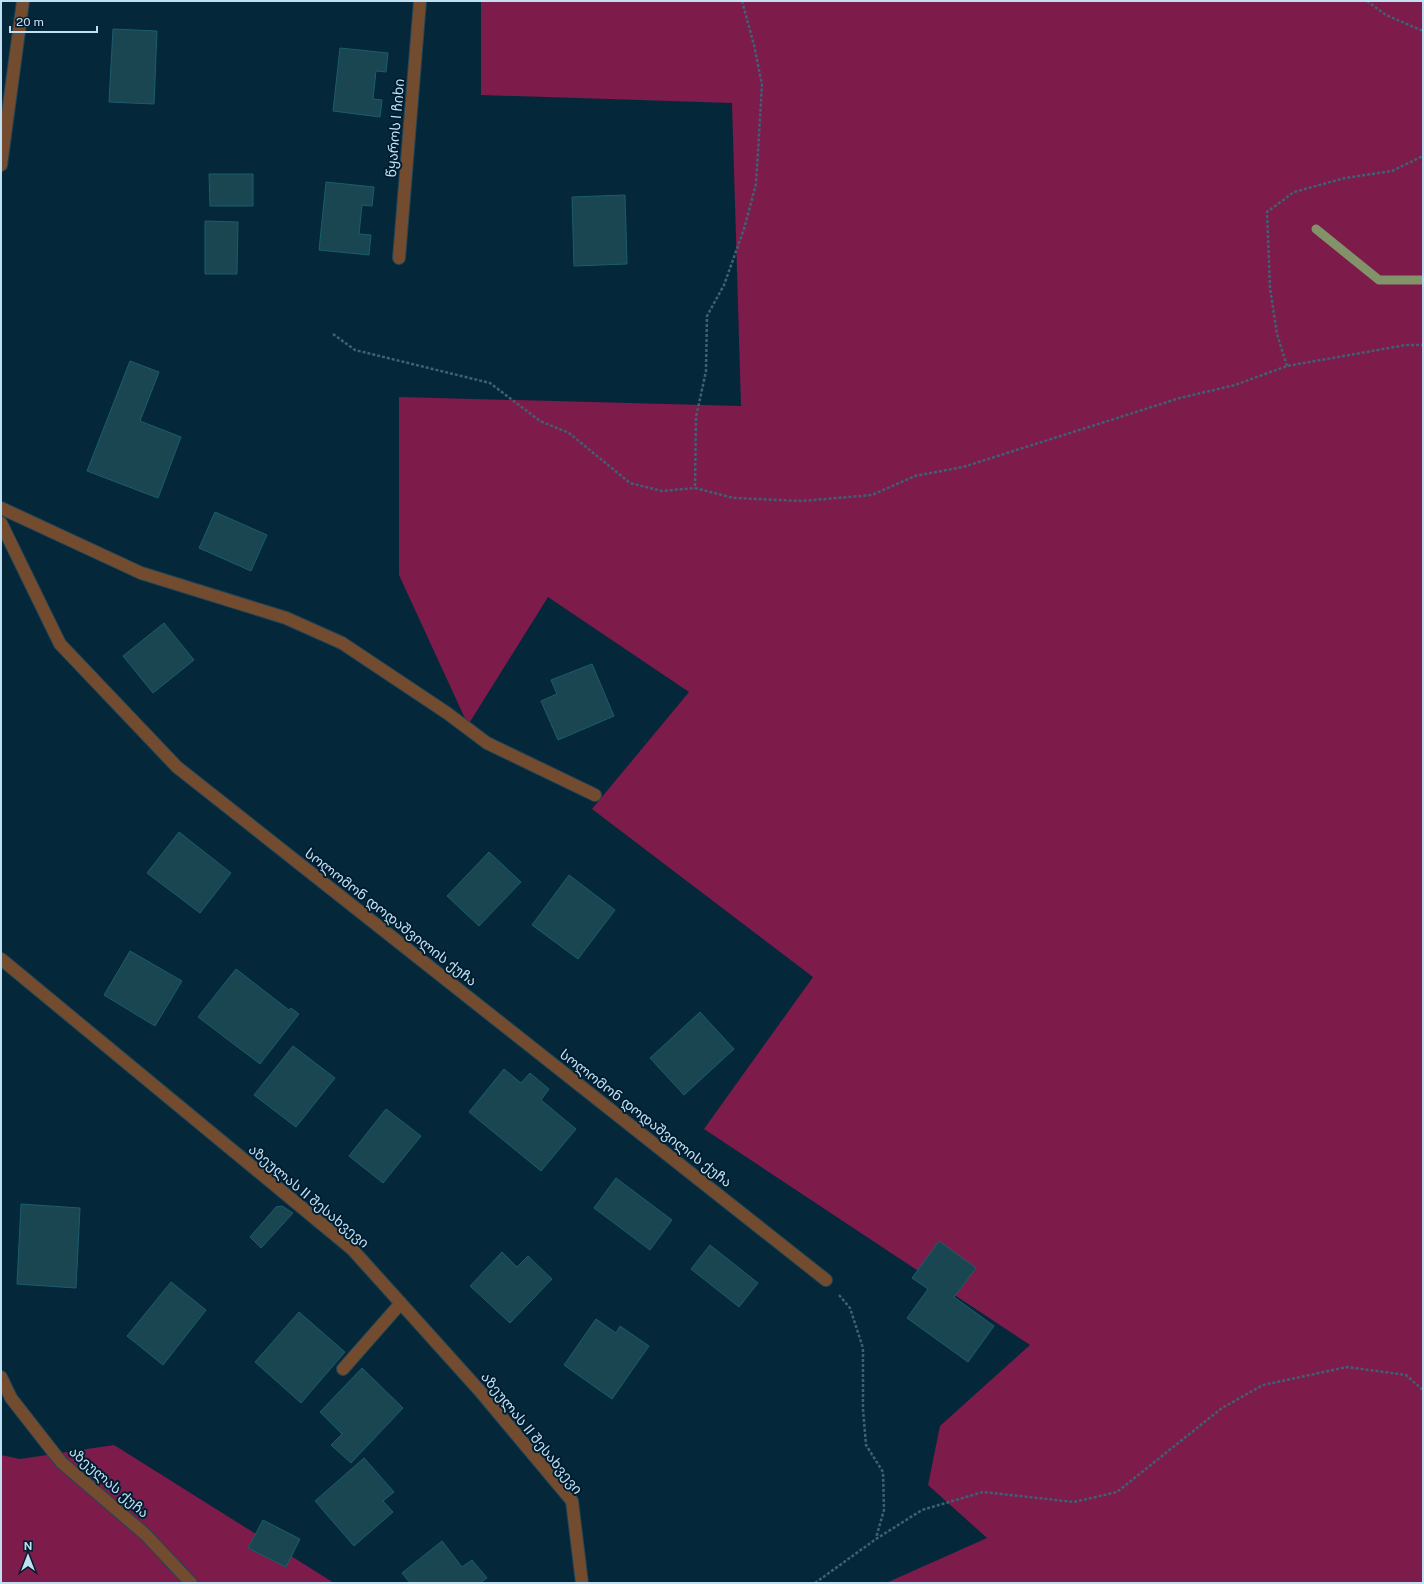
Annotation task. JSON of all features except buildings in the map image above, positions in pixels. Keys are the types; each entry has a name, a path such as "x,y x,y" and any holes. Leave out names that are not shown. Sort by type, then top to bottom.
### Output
{"street":[{"path":"1,165 23,1"},
{"name":"წყაროს I ჩიხი","path":"399,258 420,1"},
{"path":"1,508 141,573 286,618 342,643 447,713 487,743 595,795"},
{"name":"სოლომონ დოდაშვილის ქუჩა","path":"1,524 60,644 177,767 826,1280"},
{"name":"აზეულას II შესახვევი","path":"1,959 352,1249 479,1390 572,1501 582,1583"},
{"path":"343,1369 401,1303"},
{"name":"აზეულას ქუჩა","path":"1,1377 11,1398 61,1462 146,1535 191,1583"}],"path":[{"path":"695,488 696,417 706,371 706,316 724,284 744,230 756,184 762,85 754,45 742,1"},
{"path":"1367,1 1386,15 1423,31"},
{"path":"1287,366 1277,334 1270,288 1267,212 1294,192 1345,178 1392,171 1423,156"},
{"path":"333,334 355,350 490,382 540,421 568,433 630,483 662,491 695,488 742,499 802,501 872,495 915,476 962,467 1180,398 1235,385 1287,366 1406,345 1423,345"},
{"path":"826,1280 850,1308 863,1348 863,1409 866,1445 883,1472 884,1510 876,1539"},
{"path":"815,1583 876,1539 922,1510 983,1492 1074,1502 1117,1492 1222,1408 1263,1385 1348,1367 1406,1375 1423,1390"}],"shaded area":[{"path":"481,1 1423,1 1423,1583 886,1583 987,1538 928,1485 940,1426 1030,1345 704,1129 813,977 592,809 689,692 548,597 468,725 399,575 399,397 741,406 732,103 481,95"},
{"path":"114,1445 334,1583 1,1583 1,1455 20,1459"}],"waterway":[{"path":"1316,229 1379,280 1423,280"}]}
